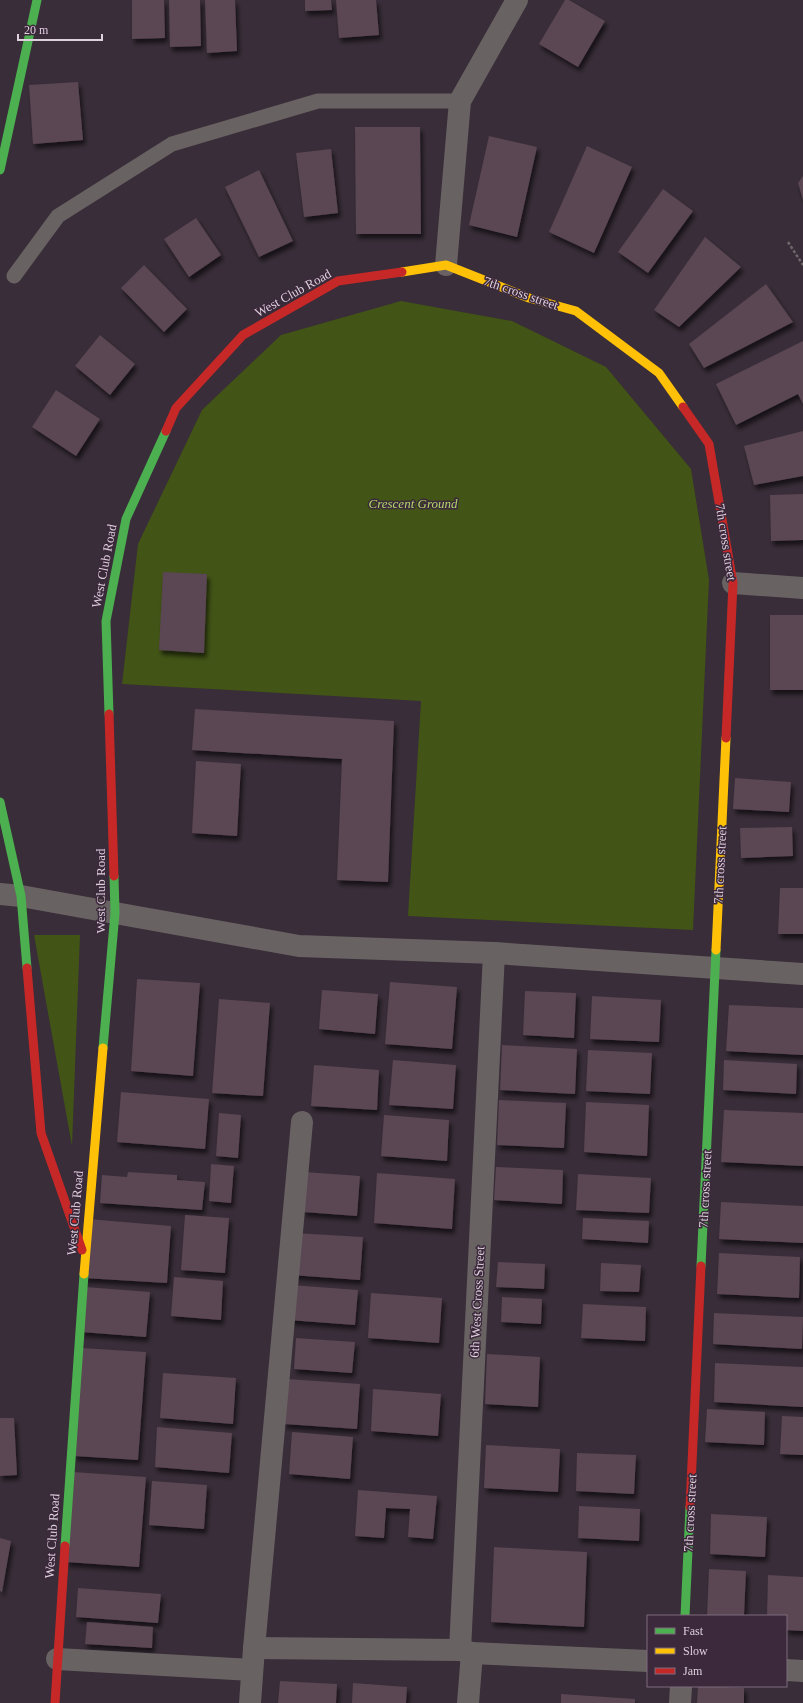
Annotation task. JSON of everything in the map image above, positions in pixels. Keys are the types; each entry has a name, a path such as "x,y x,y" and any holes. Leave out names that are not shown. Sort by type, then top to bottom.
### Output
{"street":[{"path":"0,170 37,0"},
{"path":"446,265 460,101 517,0"},
{"name":"7th cross street","path":"446,265 529,298 576,311 659,373 709,444 733,583 716,969 684,1615"},
{"name":"West Club Road","path":"55,1703 85,1256 115,913 106,621 126,519 176,408 243,335 338,281 446,265"},
{"path":"733,583 803,588"},
{"path":"0,802 10,895 41,1133 85,1256"},
{"path":"10,895 299,946 494,953 803,974"},
{"name":"6th West Cross Street","path":"468,1703 466,1652 494,953"},
{"path":"250,1703 302,1122"},
{"path":"254,1648 466,1652 647,1661"},
{"path":"57,1659 252,1670"},
{"path":"787,1670 803,1671"},
{"path":"680,1703 681,1687"}],"lane":[{"path":"14,276 58,216 172,144 318,102 460,101"}],"path":[{"path":"788,242 803,265"}],"green space":[{"name":"Crescent Ground","path":"401,301 512,321 606,367 691,469 709,580 693,930 408,916 421,701 122,684 138,544 202,410 281,335"},
{"path":"34,935 80,935 72,1146"}],"building":[{"path":"132,0 164,0 165,38 132,39"},
{"path":"169,0 200,0 201,46 170,47"},
{"path":"205,0 235,0 237,51 207,53"},
{"path":"305,0 331,0 332,10 305,11"},
{"path":"336,0 376,0 379,35 339,38"},
{"path":"565,0 569,0 605,21 578,67 539,44"},
{"path":"78,82 83,140 33,144 29,85"},
{"path":"355,127 420,127 421,234 356,234"},
{"path":"489,136 537,147 517,237 469,225"},
{"path":"587,146 632,167 594,253 549,232"},
{"path":"331,149 338,213 304,217 296,153"},
{"path":"259,170 293,241 259,257 225,187"},
{"path":"803,176 803,200 798,183"},
{"path":"663,189 693,211 648,273 618,252"},
{"path":"196,218 221,255 189,277 164,239"},
{"path":"705,237 741,267 679,327 654,310"},
{"path":"144,265 187,309 164,332 121,288"},
{"path":"766,284 793,322 704,368 689,344"},
{"path":"100,335 135,364 110,395 75,366"},
{"path":"803,341 803,404 798,394 736,425 716,384"},
{"path":"56,390 100,419 76,456 32,427"},
{"path":"803,431 803,476 754,485 744,446"},
{"path":"803,494 803,540 771,541 770,495"},
{"path":"163,572 207,574 204,653 159,650"},
{"path":"770,615 803,615 803,690 770,690"},
{"path":"195,709 394,721 388,882 337,880 342,759 192,750"},
{"path":"196,761 241,764 237,836 192,833"},
{"path":"735,778 791,782 789,812 733,809"},
{"path":"792,827 793,856 741,858 740,828"},
{"path":"780,888 803,888 803,934 778,934"},
{"path":"137,979 200,983 193,1076 131,1071"},
{"path":"390,982 457,987 452,1049 385,1044"},
{"path":"322,990 378,994 375,1034 319,1029"},
{"path":"525,991 576,993 574,1038 523,1035"},
{"path":"592,996 661,1000 659,1042 590,1039"},
{"path":"219,999 270,1003 263,1096 212,1093"},
{"path":"729,1005 803,1008 803,1055 726,1051"},
{"path":"502,1045 577,1049 575,1094 500,1090"},
{"path":"588,1050 652,1053 650,1094 586,1091"},
{"path":"393,1060 456,1065 453,1109 389,1105"},
{"path":"724,1060 797,1064 796,1094 723,1090"},
{"path":"314,1065 379,1070 377,1110 311,1106"},
{"path":"121,1092 209,1099 205,1149 117,1142"},
{"path":"499,1100 566,1103 564,1148 497,1145"},
{"path":"586,1102 649,1105 647,1156 584,1152"},
{"path":"724,1110 803,1113 803,1166 721,1162"},
{"path":"219,1113 241,1115 238,1158 216,1156"},
{"path":"384,1115 449,1120 447,1161 381,1156"},
{"path":"211,1164 234,1166 231,1203 209,1201"},
{"path":"496,1167 563,1170 562,1204 494,1200"},
{"path":"128,1172 177,1175 177,1180 205,1182 202,1210 100,1203 102,1175 127,1177"},
{"path":"305,1172 360,1176 357,1216 303,1212"},
{"path":"377,1173 455,1179 452,1229 374,1223"},
{"path":"578,1174 651,1178 649,1213 576,1210"},
{"path":"721,1202 803,1206 803,1243 719,1239"},
{"path":"185,1215 229,1218 225,1273 181,1270"},
{"path":"583,1218 649,1221 648,1243 582,1239"},
{"path":"88,1219 171,1226 167,1283 84,1278"},
{"path":"294,1233 363,1237 360,1280 291,1275"},
{"path":"719,1253 800,1257 799,1298 717,1294"},
{"path":"498,1262 545,1264 544,1289 496,1287"},
{"path":"601,1263 641,1265 639,1292 600,1291"},
{"path":"174,1277 223,1281 221,1320 171,1316"},
{"path":"291,1285 358,1290 355,1325 288,1320"},
{"path":"85,1287 150,1292 146,1337 81,1332"},
{"path":"371,1293 442,1298 439,1343 368,1338"},
{"path":"502,1297 542,1299 541,1324 501,1322"},
{"path":"583,1304 646,1307 645,1341 581,1338"},
{"path":"714,1313 803,1317 802,1349 713,1344"},
{"path":"296,1338 355,1342 352,1373 294,1369"},
{"path":"82,1348 146,1352 138,1460 74,1456"},
{"path":"487,1354 540,1357 538,1407 485,1404"},
{"path":"715,1363 803,1367 803,1407 714,1402"},
{"path":"163,1373 236,1378 233,1424 160,1418"},
{"path":"287,1379 360,1384 357,1429 284,1424"},
{"path":"373,1389 441,1394 438,1436 371,1431"},
{"path":"707,1409 765,1412 764,1445 705,1442"},
{"path":"782,1416 803,1417 803,1455 780,1454"},
{"path":"0,1418 14,1418 17,1475 0,1476"},
{"path":"157,1427 232,1433 229,1473 155,1467"},
{"path":"292,1432 353,1437 350,1479 289,1474"},
{"path":"486,1445 560,1449 558,1492 484,1488"},
{"path":"577,1453 636,1455 634,1494 576,1491"},
{"path":"73,1472 146,1477 139,1567 66,1562"},
{"path":"152,1481 207,1485 204,1529 149,1525"},
{"path":"358,1490 437,1496 433,1539 408,1537 410,1509 386,1508 384,1538 355,1536"},
{"path":"579,1506 640,1509 639,1541 578,1538"},
{"path":"711,1514 767,1517 765,1557 710,1554"},
{"path":"0,1538 11,1541 2,1592 0,1591"},
{"path":"494,1547 587,1552 584,1627 491,1622"},
{"path":"709,1569 746,1571 744,1615 707,1615"},
{"path":"768,1575 803,1577 803,1631 787,1630 787,1615 767,1615"},
{"path":"78,1588 161,1594 158,1623 76,1617"},
{"path":"87,1622 153,1627 152,1648 85,1644"},
{"path":"280,1681 337,1684 336,1703 278,1703"},
{"path":"353,1683 407,1687 406,1703 352,1703"},
{"path":"698,1687 744,1688 744,1703 697,1703"},
{"path":"561,1694 635,1699 635,1703 561,1703"}],"traffic: fast":[{"path":"0,170 37,0"},
{"path":"109,714 106,621 126,519 166,431"},
{"path":"0,802 21,896 27,968"},
{"path":"103,1048 115,913 114,876"},
{"path":"701,1266 716,950"},
{"path":"65,1546 84,1274"},
{"path":"685,1615 690,1507"}],"traffic: slow":[{"path":"402,272 446,265 529,298 576,311 659,373 683,407"},
{"path":"716,950 726,738"},
{"path":"84,1274 103,1048"}],"traffic: jam":[{"path":"166,431 176,408 243,335 338,281 402,272"},
{"path":"683,407 709,444 733,583 726,738"},
{"path":"109,714 114,876"},
{"path":"27,968 41,1133 82,1250"},
{"path":"690,1507 701,1266"},
{"path":"55,1703 65,1546"}]}
